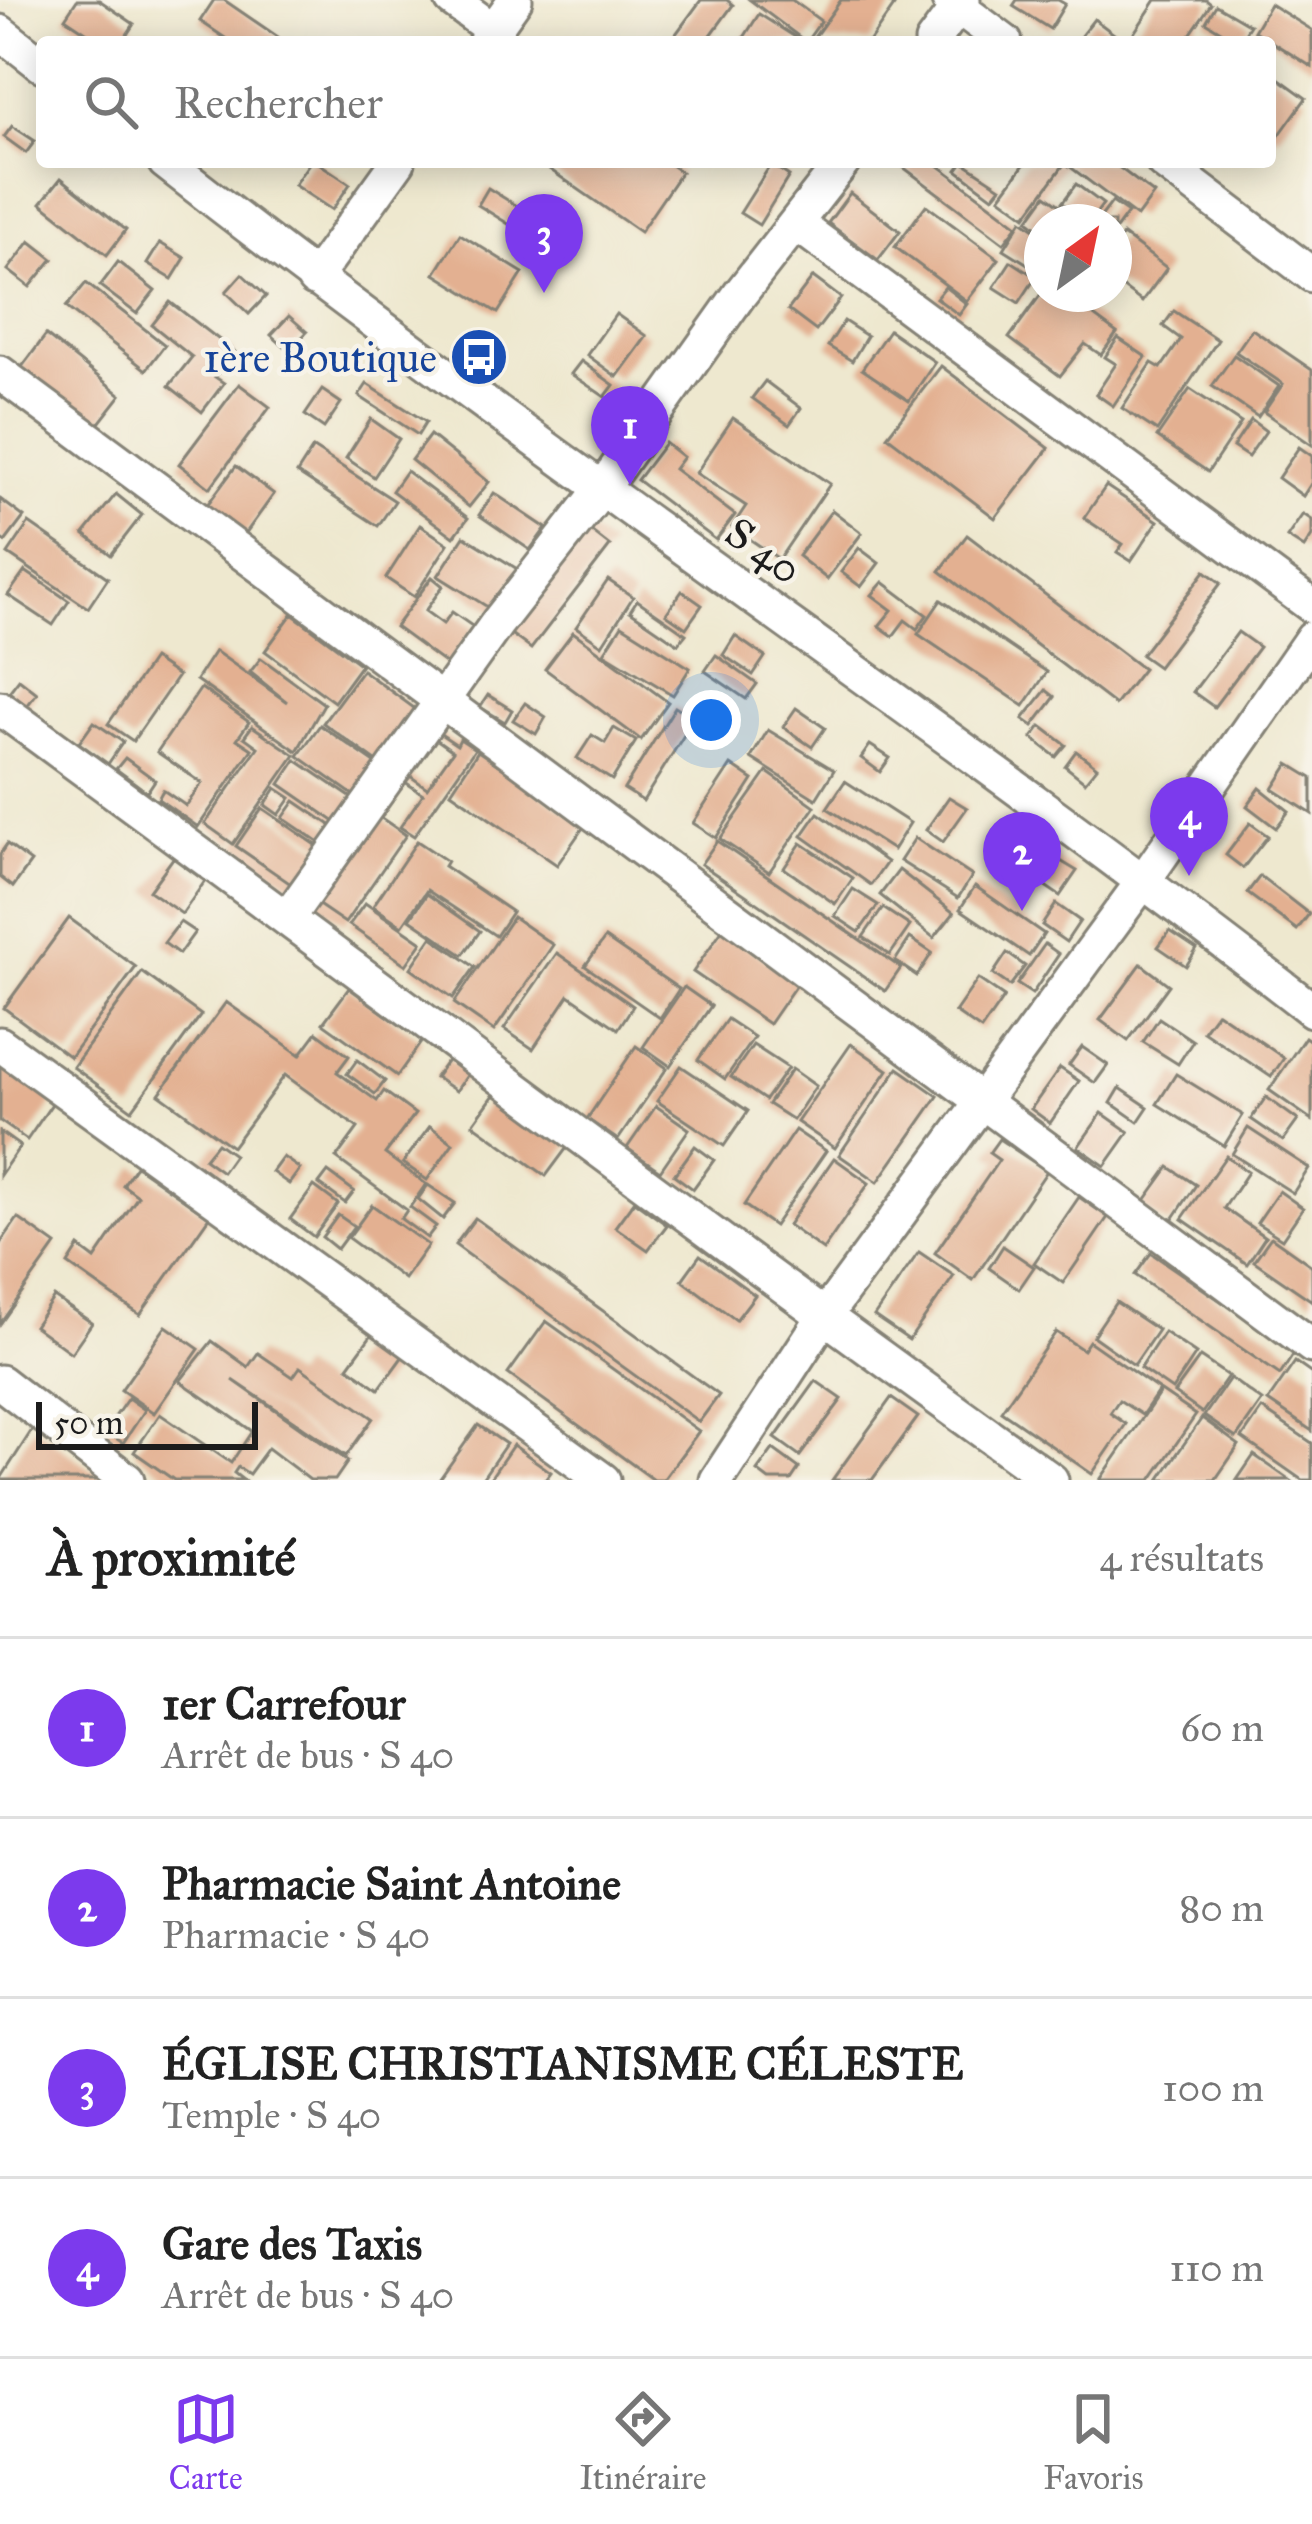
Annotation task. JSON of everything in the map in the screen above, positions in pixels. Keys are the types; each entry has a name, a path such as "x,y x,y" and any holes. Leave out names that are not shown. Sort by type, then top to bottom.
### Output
{"street":[{"path":"452,0 489,36 515,0"},
{"path":"936,36 957,2 998,36"},
{"path":"0,32 36,60"},
{"name":"S 40","path":"174,168 314,279 1144,880 1312,1010"},
{"path":"314,279 394,168"},
{"path":"288,917 498,622 839,168"},
{"path":"1170,168 1312,275"},
{"path":"797,224 1312,605"},
{"path":"0,373 1312,1346"},
{"path":"717,1480 824,1318 1144,880 1312,638"},
{"path":"0,708 824,1318 1051,1480"},
{"path":"0,1044 603,1480"},
{"path":"0,1382 127,1480"}],"building":[{"path":"77,0 99,0 134,24 126,36 92,36 65,18"},
{"path":"214,0 224,0 277,36 222,36 200,21"},
{"path":"701,0 727,0 733,5 710,36 674,36"},
{"path":"750,0 792,0 821,21 810,36 798,36"},
{"path":"841,0 886,0 894,6 873,36 815,36"},
{"path":"1017,0 1065,4 1050,29 1013,6"},
{"path":"1156,0 1206,0 1211,4 1189,36 1132,36"},
{"path":"1270,4 1312,30 1312,67 1276,45 1276,36 1254,31"},
{"path":"1216,5 1250,25 1243,36 1229,36 1206,22"},
{"path":"759,14 794,36 745,36"},
{"path":"1094,19 1117,36 1081,36"},
{"path":"1276,76 1306,98 1276,136"},
{"path":"12,126 35,141 26,153 4,137"},
{"path":"306,168 326,168 350,184 332,210 294,185"},
{"path":"548,168 675,168 681,172 640,232"},
{"path":"768,168 789,176 759,225 740,213"},
{"path":"904,168 942,168 1018,225 1004,243"},
{"path":"972,168 1001,187 993,197 957,170"},
{"path":"1022,168 1061,168 1035,204 1024,204 1024,215 1000,197"},
{"path":"1072,168 1120,168 1154,194 1137,217 1132,204 1120,204"},
{"path":"61,178 126,230 107,255 41,203"},
{"path":"1076,184 1103,204 1063,204"},
{"path":"488,188 554,229 544,246 478,205"},
{"path":"850,193 900,231 878,260 828,223"},
{"path":"926,205 999,259 967,301 895,247"},
{"path":"1022,220 1024,262 1004,249"},
{"path":"460,234 523,273 498,313 435,274"},
{"path":"30,241 53,259 30,287 8,270"},
{"path":"1132,242 1167,268 1142,302 1132,294"},
{"path":"160,243 185,258 172,279 147,264"},
{"path":"1011,261 1024,269 1024,295 1019,303 994,287"},
{"path":"118,262 155,291 137,314 100,286"},
{"path":"242,274 266,296 249,314 226,292"},
{"path":"813,277 841,298 816,331 788,310"},
{"path":"86,283 165,345 146,370 66,307"},
{"path":"945,287 967,304 959,315 936,298"},
{"path":"170,302 235,352 215,377 224,383 202,412 169,386 192,357 152,325"},
{"path":"1174,311 1218,340 1157,431 1122,408 1152,363 1161,368 1181,339 1163,326"},
{"path":"1028,312 1088,312 1117,333 1101,355 1085,344 1060,376 1009,338"},
{"path":"616,314 647,336 617,377 587,355"},
{"path":"289,316 307,332 289,351 271,335"},
{"path":"844,321 867,336 852,361 828,346"},
{"path":"1252,329 1312,370 1312,445 1264,412 1283,384 1236,352"},
{"path":"889,330 935,362 909,401 862,369"},
{"path":"46,335 121,395 96,427 21,368"},
{"path":"1118,338 1146,357 1113,406 1096,394 1116,364 1105,357"},
{"path":"1234,355 1279,386 1258,417 1212,386"},
{"path":"581,361 614,385 605,397 571,374"},
{"path":"941,366 1049,448 995,518 887,436"},
{"path":"765,381 801,408 789,425 752,398"},
{"path":"239,384 270,407 210,488 179,464"},
{"path":"367,384 426,422 418,435 359,396"},
{"path":"1190,389 1241,423 1208,472 1157,437"},
{"path":"322,390 341,403 324,428 305,415"},
{"path":"733,418 830,484 779,559 732,527 746,506 696,473"},
{"path":"371,419 399,439 374,477 346,458"},
{"path":"1251,420 1266,431 1248,457 1233,447"},
{"path":"430,435 489,482 469,507 411,460"},
{"path":"665,443 683,457 674,469 735,515 716,540 637,480"},
{"path":"1299,447 1312,456 1312,482 1303,496 1278,478"},
{"path":"313,448 395,501 378,526 297,473"},
{"path":"236,466 274,494 243,537 204,509"},
{"path":"406,471 468,518 454,537 392,491"},
{"path":"1106,486 1158,521 1131,561 1117,552 1123,544 1084,518"},
{"path":"494,493 546,528 530,550 479,515"},
{"path":"116,494 142,515 111,555 84,534"},
{"path":"0,499 24,517 5,542 0,538"},
{"path":"832,510 862,533 827,579 798,556"},
{"path":"1303,514 1312,520 1312,536 1304,548 1287,537"},
{"path":"29,523 108,578 88,608 8,554"},
{"path":"420,525 448,544 414,597 386,578"},
{"path":"583,525 610,546 531,649 504,629"},
{"path":"967,535 1143,669 1115,705 940,571"},
{"path":"464,536 519,570 494,611 438,576"},
{"path":"859,548 879,563 861,587 841,572"},
{"path":"25,571 69,601 53,625 8,595"},
{"path":"1205,571 1221,583 1158,667 1141,655"},
{"path":"432,577 443,586 425,611 443,624 452,612 475,628 447,665 395,627"},
{"path":"608,580 633,597 602,645 576,627"},
{"path":"883,582 927,615 917,629 905,620 893,636 879,626 892,610 872,595"},
{"path":"682,591 702,605 686,628 666,614"},
{"path":"637,600 686,634 678,644 630,611"},
{"path":"941,600 1047,672 1024,706 918,634"},
{"path":"292,614 361,665 334,702 265,651"},
{"path":"622,625 690,668 673,695 604,653"},
{"path":"573,632 668,702 641,740 545,669"},
{"path":"1238,632 1259,647 1214,707 1193,692"},
{"path":"735,636 765,657 753,675 723,655"},
{"path":"215,651 287,702 250,672 261,658 324,704 297,751 196,680"},
{"path":"716,655 757,684 746,699 705,671"},
{"path":"153,659 178,676 133,741 108,724"},
{"path":"362,670 425,716 387,769 323,723"},
{"path":"19,679 37,693 27,706 9,692"},
{"path":"201,688 249,722 237,739 252,749 198,827 158,799 163,790 186,806 202,783 157,752"},
{"path":"1046,690 1055,697 1033,726 1023,719"},
{"path":"488,695 512,710 505,722 480,707"},
{"path":"525,703 546,717 536,734 513,720"},
{"path":"675,707 694,719 643,801 624,789"},
{"path":"796,708 825,728 812,747 783,727"},
{"path":"94,722 123,742 108,764 79,743"},
{"path":"320,725 385,770 363,802 298,756"},
{"path":"252,726 295,755 233,844 205,824 258,747 244,737"},
{"path":"1041,726 1066,745 1056,757 1032,738"},
{"path":"430,727 457,745 460,739 475,749 414,836 400,827 423,794 393,774 397,767 427,788 453,751 426,732"},
{"path":"614,728 636,741 612,780 577,758 592,735 605,743"},
{"path":"768,730 834,770 816,799 751,758"},
{"path":"870,745 890,758 880,772 861,758"},
{"path":"478,751 585,825 557,865 451,792"},
{"path":"1076,751 1097,767 1085,782 1065,766"},
{"path":"125,758 155,780 147,792 116,769"},
{"path":"296,760 359,803 342,827 280,784"},
{"path":"1289,764 1312,778 1312,814 1273,789"},
{"path":"731,765 753,780 716,838 693,823"},
{"path":"767,772 815,806 769,872 720,839"},
{"path":"845,781 910,823 893,850 827,808"},
{"path":"276,788 291,798 279,815 265,805"},
{"path":"1260,788 1289,811 1276,828 1247,806"},
{"path":"949,797 967,808 943,842 926,830"},
{"path":"295,801 339,831 327,848 283,818"},
{"path":"262,808 325,851 298,889 236,846"},
{"path":"368,809 406,835 345,923 307,897"},
{"path":"818,813 887,862 871,885 802,836"},
{"path":"1250,823 1268,836 1243,868 1226,855"},
{"path":"915,838 972,876 958,898 900,861"},
{"path":"417,841 447,861 444,866 512,912 496,936 427,890 402,926 373,906"},
{"path":"717,841 901,968 885,991 701,864"},
{"path":"801,843 853,878 835,904 784,868"},
{"path":"7,844 31,862 13,887 0,877 0,854"},
{"path":"1054,857 1077,871 1060,896 1038,881"},
{"path":"173,858 205,881 182,914 149,891"},
{"path":"899,870 954,913 934,938 880,895"},
{"path":"1260,876 1309,914 1297,930 1247,893"},
{"path":"975,886 1044,934 1029,956 960,909"},
{"path":"853,889 878,905 859,932 835,916"},
{"path":"427,894 480,931 463,955 410,919"},
{"path":"365,903 422,942 406,965 349,925"},
{"path":"1056,904 1080,921 1066,942 1042,925"},
{"path":"883,908 910,926 890,955 863,937"},
{"path":"513,917 553,945 494,1031 454,1003"},
{"path":"69,918 136,967 70,1057 4,1008"},
{"path":"180,922 195,932 179,954 164,943"},
{"path":"722,930 798,982 769,1024 693,972"},
{"path":"1170,931 1197,949 1186,966 1158,947"},
{"path":"432,937 475,967 453,998 411,968"},
{"path":"605,938 679,989 660,1018 585,966"},
{"path":"910,938 932,953 917,976 895,961"},
{"path":"1045,944 1059,954 1032,994 1017,984"},
{"path":"557,953 633,1006 618,1029 569,995 533,1049 504,1029"},
{"path":"1007,953 1025,966 1010,986 993,974"},
{"path":"1141,964 1169,985 1128,1041 1100,1020"},
{"path":"142,972 201,1015 132,1110 73,1067"},
{"path":"978,979 1004,997 981,1030 955,1012"},
{"path":"684,987 711,1006 670,1066 643,1047"},
{"path":"349,988 422,1041 397,1076 323,1023"},
{"path":"226,1002 300,1055 317,1032 349,1056 337,1072 377,1101 384,1091 415,1114 385,1154 426,1184 410,1207 436,1226 427,1238 401,1219 407,1210 336,1158 358,1128 285,1075 232,1147 159,1094"},
{"path":"1217,1012 1284,1058 1271,1077 1203,1031"},
{"path":"1159,1018 1193,1041 1178,1064 1143,1042"},
{"path":"727,1019 754,1037 725,1079 698,1060"},
{"path":"1305,1037 1312,1042 1312,1120 1269,1090"},
{"path":"851,1044 888,1070 835,1148 797,1122"},
{"path":"753,1045 788,1068 765,1100 731,1077"},
{"path":"636,1046 667,1068 618,1140 587,1119"},
{"path":"1082,1047 1108,1065 1095,1083 1069,1065"},
{"path":"0,1054 58,1095 27,1140 0,1121"},
{"path":"448,1059 468,1074 456,1091 435,1077"},
{"path":"357,1060 385,1081 375,1094 347,1074"},
{"path":"681,1066 748,1111 724,1146 657,1101"},
{"path":"898,1068 938,1096 878,1182 839,1155"},
{"path":"1060,1068 1079,1081 1050,1123 1031,1109"},
{"path":"792,1069 816,1086 793,1120 768,1104"},
{"path":"1176,1074 1243,1115 1224,1146 1157,1104"},
{"path":"1120,1088 1148,1107 1138,1122 1111,1103"},
{"path":"496,1092 569,1145 546,1176 473,1124"},
{"path":"1266,1097 1298,1120 1283,1141 1251,1119"},
{"path":"656,1106 689,1129 660,1171 627,1148"},
{"path":"1102,1113 1129,1132 1105,1166 1078,1147"},
{"path":"430,1126 453,1143 427,1180 403,1163"},
{"path":"1248,1128 1309,1168 1293,1193 1232,1154"},
{"path":"795,1130 826,1151 774,1226 744,1205"},
{"path":"0,1132 20,1146 0,1175"},
{"path":"999,1139 1047,1171 973,1280 935,1253 999,1160 989,1153"},
{"path":"217,1143 234,1155 222,1172 204,1159"},
{"path":"695,1146 714,1160 693,1189 674,1175"},
{"path":"1226,1156 1248,1172 1224,1208 1265,1237 1247,1264 1182,1219"},
{"path":"283,1157 300,1169 289,1184 272,1172"},
{"path":"834,1158 869,1183 823,1250 788,1225"},
{"path":"136,1166 209,1217 140,1315 68,1264 79,1247 95,1259 138,1196 123,1185"},
{"path":"1169,1167 1196,1185 1169,1225 1141,1206"},
{"path":"328,1172 354,1191 345,1203 319,1184"},
{"path":"428,1185 455,1203 443,1219 418,1199"},
{"path":"314,1186 338,1204 314,1237 290,1219"},
{"path":"1279,1191 1303,1208 1282,1239 1257,1223"},
{"path":"1079,1197 1108,1217 1063,1283 1034,1263"},
{"path":"634,1201 667,1225 648,1250 615,1227"},
{"path":"372,1205 428,1245 404,1279 348,1238"},
{"path":"338,1215 354,1226 337,1249 322,1237"},
{"path":"18,1218 56,1245 0,1324 0,1244"},
{"path":"475,1218 719,1395 699,1422 455,1245"},
{"path":"1271,1237 1312,1266 1312,1301 1254,1261"},
{"path":"1003,1246 1034,1267 1019,1289 989,1268"},
{"path":"919,1252 954,1276 909,1340 874,1316"},
{"path":"1151,1253 1295,1352 1280,1375 1135,1275"},
{"path":"700,1255 755,1295 736,1320 682,1280"},
{"path":"54,1297 92,1323 71,1353 34,1326"},
{"path":"1116,1302 1158,1330 1134,1365 1093,1336"},
{"path":"546,1321 699,1431 663,1480 654,1480 508,1374"},
{"path":"166,1326 199,1349 154,1413 121,1390"},
{"path":"1056,1332 1083,1350 1089,1341 1159,1390 1142,1415 1119,1400 1110,1413 1126,1424 1092,1474 1001,1411"},
{"path":"1164,1332 1196,1354 1172,1390 1140,1368"},
{"path":"372,1334 403,1356 379,1389 348,1367"},
{"path":"212,1341 248,1367 258,1353 293,1377 300,1367 373,1418 346,1456 233,1380 348,1461 335,1480 310,1480 268,1448 249,1474 238,1467 234,1473 243,1480 174,1480 134,1452 160,1414 231,1463 252,1431 180,1381"},
{"path":"1200,1357 1228,1376 1202,1413 1174,1393"},
{"path":"1295,1362 1312,1374 1312,1431 1268,1401"},
{"path":"1230,1378 1262,1401 1236,1438 1204,1416"},
{"path":"816,1381 842,1399 800,1456 775,1438"},
{"path":"1161,1391 1196,1415 1151,1480 1100,1480"},
{"path":"128,1398 145,1410 123,1443 105,1431"},
{"path":"891,1398 918,1417 872,1480 832,1480"},
{"path":"1262,1409 1312,1443 1312,1480 1302,1480 1242,1438"},
{"path":"1202,1418 1239,1445 1215,1480 1159,1480"},
{"path":"478,1425 506,1444 481,1480 439,1480"},
{"path":"34,1427 105,1480 0,1480"},
{"path":"513,1445 551,1472 545,1480 489,1480"},
{"path":"773,1449 799,1468 791,1480 769,1480 757,1471"},
{"path":"1254,1455 1290,1480 1237,1480"}],"place":[{"name":"ÉGLISE CHRISTIANISME CÉLESTE","path":"544,293"},
{"name":"1ère Boutique","path":"479,357"},
{"name":"1er Carrefour","path":"630,485"},
{"name":"Gare des Taxis","path":"1189,876"},
{"name":"Pharmacie Saint Antoine","path":"1022,911"}]}
